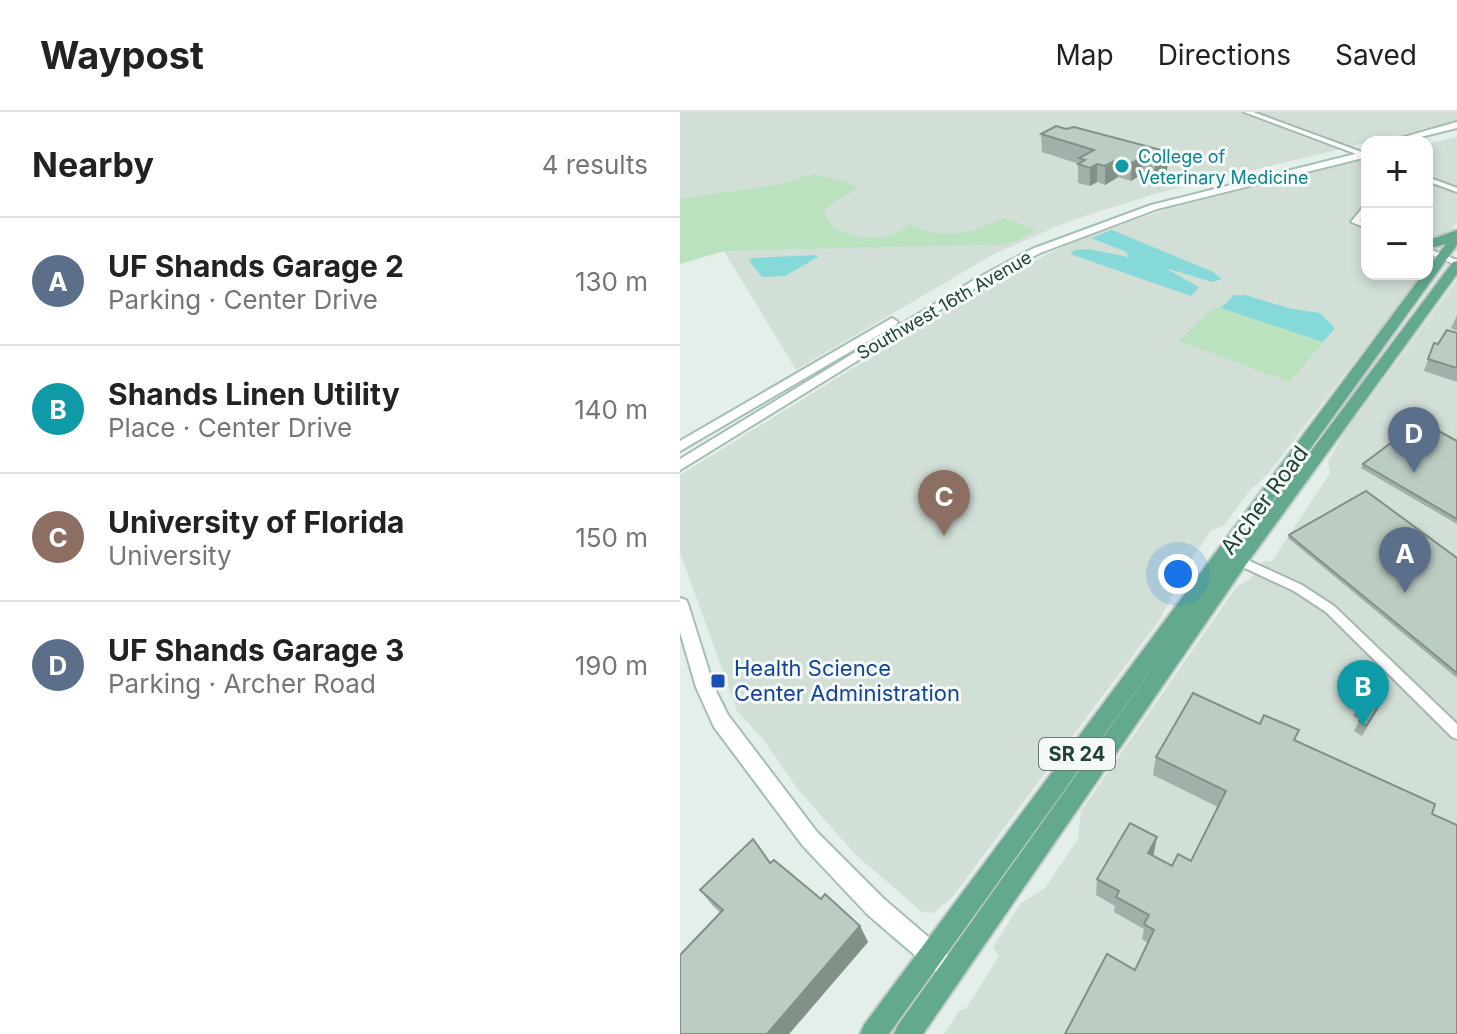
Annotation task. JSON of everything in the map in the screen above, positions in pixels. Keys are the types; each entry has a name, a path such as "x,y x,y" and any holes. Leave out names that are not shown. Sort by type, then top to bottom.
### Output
{"main road":[{"path":"1414,136 1457,125"},
{"path":"1433,138 1457,132"},
{"name":"Southwest 16th Avenue","path":"680,447 969,276 1035,242 1146,202 1361,154"},
{"name":"Southwest 16th Avenue","path":"680,465 966,289 1036,251 1154,207 1361,154"},
{"path":"1442,256 1441,242 1457,235"},
{"name":"Archer Road","path":"873,1034 941,963 1457,235"},
{"path":"680,604 705,687 721,721 810,839 876,907 941,963"},
{"name":"Archer Road","path":"907,1034 941,963"}],"street":[{"path":"1247,112 1361,152"},
{"path":"1433,181 1457,190"},
{"path":"1231,557 1298,588 1330,609 1454,725"}],"shaded area":[{"path":"680,112 1457,112 1457,121 1395,136 1361,136 1361,144 1154,194 1067,222 994,254 796,370 724,251 680,264"},
{"path":"1457,137 1457,222 1433,251 1433,208 1433,143"},
{"path":"1361,161 1361,280 1417,280 1267,475 1251,489 1224,525 1211,531 1192,558 1160,619 951,899 932,913 922,912 855,854 799,791 763,739 737,711 680,552 680,475 943,313 1051,252 1097,232 1168,209"},
{"path":"1457,280 1457,1034 944,1034 960,1010 965,1010 999,956 993,947 1021,903 1045,888 1078,839 1081,811 1237,586 1250,579 1264,561 1272,561 1330,473 1328,461 1345,432"}],"green space":[{"path":"813,174 852,183 857,188 825,208 831,224 848,234 879,237 894,234 911,225 935,233 958,234 1004,218 1036,230 1003,244 724,251 680,264 680,199 782,184"},
{"path":"1221,308 1323,342 1290,382 1179,341 1212,309"}],"water":[{"path":"1112,230 1213,272 1222,279 1213,282 1165,268 1199,287 1191,296 1070,254 1074,250 1089,249 1128,257 1127,252 1091,238"},
{"path":"818,257 785,276 762,277 749,261 752,258"},
{"path":"1234,295 1320,313 1335,328 1323,342 1221,308"}],"building":[{"path":"1056,126 1066,129 1074,127 1169,152 1156,160 1143,156 1132,163 1118,159 1105,166 1097,164 1090,168 1078,164 1085,160 1079,158 1094,150 1041,134"},
{"path":"1447,330 1457,333 1457,368 1428,359 1434,343 1438,344"},
{"path":"1420,421 1457,441 1457,519 1363,464"},
{"path":"1366,491 1457,558 1457,673 1289,535"},
{"path":"1368,690 1385,696 1366,726 1359,721 1366,710 1358,706"},
{"path":"1193,693 1260,724 1264,715 1299,730 1294,740 1435,804 1432,814 1457,825 1457,1034 1065,1034 1107,954 1135,970 1154,930 1144,924 1149,915 1116,897 1119,891 1097,879 1130,823 1157,837 1148,853 1172,866 1178,854 1191,861 1226,791 1156,757"},
{"path":"753,839 770,863 774,860 821,899 825,894 860,926 767,1034 680,1034 680,955 723,910 700,890"}],"place":[{"name":"College of Veterinary Medicine","path":"1122,166"},
{"name":"UF Shands Garage 3","path":"1414,473"},
{"name":"University of Florida","path":"944,536"},
{"name":"UF Shands Garage 2","path":"1405,593"},
{"name":"Health Science Center Administration","path":"718,681"},
{"name":"Shands Linen Utility","path":"1363,726"}]}
